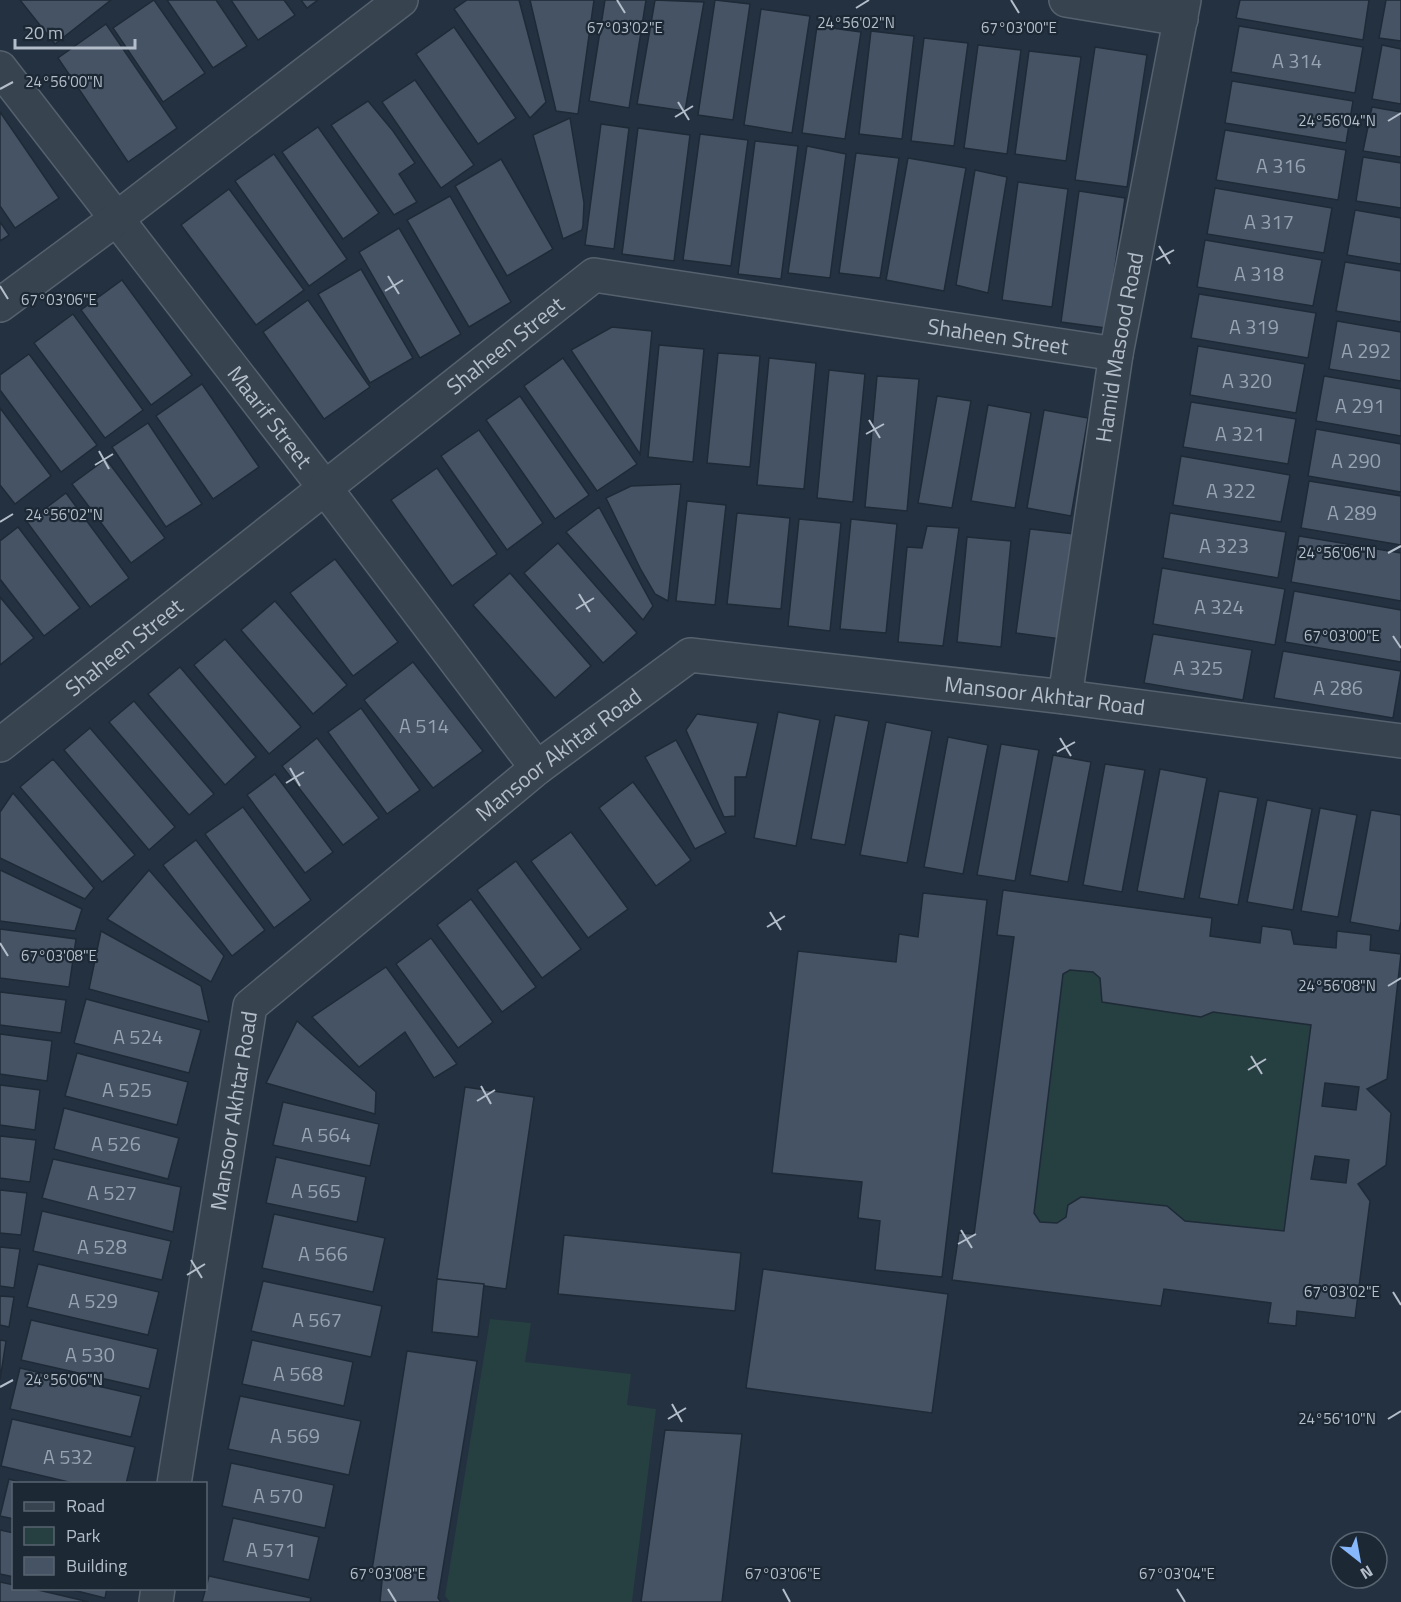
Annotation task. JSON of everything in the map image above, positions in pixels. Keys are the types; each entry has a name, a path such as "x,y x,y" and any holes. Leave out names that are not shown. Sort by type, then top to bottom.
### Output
{"street":[{"path":"0,305 401,0"},
{"path":"1066,0 1183,10"},
{"name":"Hamid Masood Road","path":"1065,697 1116,354 1183,10"},
{"name":"Maarif Street","path":"0,68 325,488 537,768"},
{"name":"Shaheen Street","path":"0,745 594,275 1116,354"},
{"name":"Mansoor Akhtar Road","path":"174,1482 250,1006 537,768 690,655 1065,697 1401,741"}],"green space":[{"path":"1070,970 1093,972 1100,978 1103,1002 1201,1017 1213,1012 1311,1025 1284,1231 1185,1221 1068,1205 1066,1217 1057,1223 1040,1222 1034,1213 1063,974"},
{"path":"490,1319 531,1323 525,1362 631,1374 627,1405 656,1409 632,1602 450,1602 445,1596"}],"building":[{"path":"20,0 111,0 55,44"},
{"path":"154,0 205,73 163,102 113,28"},
{"path":"167,0 216,0 247,46 213,68"},
{"path":"231,0 284,0 295,15 258,40"},
{"path":"301,0 318,0 307,8"},
{"path":"467,0 519,0 546,102 530,118 454,9"},
{"path":"530,0 594,0 578,114 556,111"},
{"path":"605,0 646,0 629,108 589,101"},
{"path":"655,0 704,2 685,111 637,104"},
{"path":"715,0 750,4 733,120 698,115"},
{"path":"1240,0 1369,0 1363,40 1236,18"},
{"path":"1386,0 1401,0 1401,41 1379,38"},
{"path":"761,9 810,16 792,133 744,125"},
{"path":"106,24 177,128 128,162 58,58"},
{"path":"817,26 861,32 845,139 802,133"},
{"path":"1239,26 1363,47 1355,93 1231,72"},
{"path":"454,27 516,118 478,144 416,54"},
{"path":"871,31 914,36 902,139 859,134"},
{"path":"924,38 968,43 954,146 911,141"},
{"path":"978,45 1021,50 1007,154 964,148"},
{"path":"1382,45 1401,49 1401,104 1372,99"},
{"path":"1095,47 1147,55 1127,187 1075,180"},
{"path":"1029,51 1081,57 1066,161 1015,154"},
{"path":"415,80 474,165 441,188 382,102"},
{"path":"1232,81 1353,101 1346,143 1225,123"},
{"path":"368,101 415,163 399,174 417,202 394,215 331,125"},
{"path":"1372,107 1401,112 1401,157 1363,151"},
{"path":"0,112 59,198 15,228 0,206"},
{"path":"570,118 584,203 583,225 582,230 563,239 533,135"},
{"path":"601,124 629,128 614,249 585,245"},
{"path":"318,127 379,213 343,239 282,152"},
{"path":"638,128 690,135 674,261 622,254"},
{"path":"1225,130 1346,150 1338,200 1216,180"},
{"path":"700,134 748,140 731,266 683,260"},
{"path":"755,141 798,146 781,279 738,274"},
{"path":"807,146 846,154 830,278 788,273"},
{"path":"856,153 899,158 880,278 839,273"},
{"path":"274,154 347,259 309,286 235,181"},
{"path":"1363,157 1401,163 1401,208 1356,201"},
{"path":"908,158 966,168 944,291 886,280"},
{"path":"501,159 553,249 507,276 455,186"},
{"path":"975,170 1007,177 988,293 956,285"},
{"path":"1018,182 1068,189 1052,307 1002,300"},
{"path":"1215,188 1332,208 1324,253 1207,234"},
{"path":"229,189 304,290 256,325 181,225"},
{"path":"1079,191 1125,198 1106,328 1061,322"},
{"path":"450,196 511,302 469,327 407,220"},
{"path":"1355,210 1401,218 1401,264 1347,255"},
{"path":"0,222 9,235 0,241"},
{"path":"399,228 461,334 420,358 359,252"},
{"path":"1205,240 1322,260 1313,306 1197,287"},
{"path":"1345,262 1401,271 1401,322 1336,311"},
{"path":"361,269 413,358 370,383 318,294"},
{"path":"122,280 192,375 151,405 81,310"},
{"path":"1199,294 1316,313 1308,358 1191,338"},
{"path":"308,300 370,387 324,419 263,332"},
{"path":"73,314 143,410 105,438 34,343"},
{"path":"1337,321 1401,332 1401,381 1329,369"},
{"path":"612,327 652,331 640,454 571,350"},
{"path":"659,345 704,349 693,462 648,457"},
{"path":"1198,346 1305,364 1296,413 1190,395"},
{"path":"718,353 760,356 750,467 707,463"},
{"path":"29,354 97,445 61,472 0,390 0,375"},
{"path":"563,358 637,464 597,491 524,386"},
{"path":"769,358 816,363 804,489 757,485"},
{"path":"829,370 865,374 853,502 817,498"},
{"path":"877,376 919,379 907,511 865,507"},
{"path":"1324,376 1401,389 1401,436 1316,421"},
{"path":"202,384 259,467 213,499 156,416"},
{"path":"520,396 589,495 555,519 486,420"},
{"path":"937,396 971,401 952,508 918,503"},
{"path":"1191,402 1296,419 1288,464 1183,447"},
{"path":"988,405 1031,413 1015,508 971,501"},
{"path":"0,408 51,476 15,504 0,485"},
{"path":"1044,410 1088,418 1071,516 1027,508"},
{"path":"148,423 202,504 166,527 112,447"},
{"path":"1316,429 1401,444 1401,492 1308,476"},
{"path":"479,430 543,523 507,550 441,456"},
{"path":"1181,456 1290,475 1281,522 1173,505"},
{"path":"106,459 165,538 131,563 72,484"},
{"path":"437,468 497,554 452,586 391,500"},
{"path":"1309,481 1401,496 1401,545 1301,528"},
{"path":"681,484 668,601 655,594 606,498 631,486"},
{"path":"66,493 129,578 90,607 27,522"},
{"path":"687,501 726,505 715,605 676,601"},
{"path":"599,507 653,606 643,620 566,532"},
{"path":"737,513 790,518 781,609 727,604"},
{"path":"1170,513 1286,532 1278,578 1163,558"},
{"path":"799,519 841,523 830,631 788,626"},
{"path":"851,519 897,524 886,633 840,629"},
{"path":"927,526 959,528 943,646 898,642 907,547 922,548"},
{"path":"18,527 80,608 44,636 0,579 0,541"},
{"path":"1030,529 1075,534 1061,639 1016,633"},
{"path":"1299,536 1401,553 1401,601 1291,582"},
{"path":"967,537 1011,541 1001,647 957,642"},
{"path":"558,543 637,633 603,663 524,573"},
{"path":"335,559 398,642 353,676 290,593"},
{"path":"1162,568 1285,589 1275,645 1153,624"},
{"path":"510,573 591,666 555,698 473,605"},
{"path":"1294,591 1401,610 1401,662 1285,642"},
{"path":"0,597 34,638 0,665"},
{"path":"275,601 347,685 313,714 241,630"},
{"path":"1153,634 1252,650 1243,700 1144,683"},
{"path":"225,639 301,727 269,754 194,665"},
{"path":"1283,651 1401,671 1393,718 1274,698"},
{"path":"413,662 483,751 433,788 364,700"},
{"path":"180,667 256,757 225,785 148,694"},
{"path":"134,701 214,794 189,815 109,722"},
{"path":"361,708 420,790 387,814 328,732"},
{"path":"778,712 820,720 796,846 754,838"},
{"path":"697,714 758,723 746,777 735,777 735,816 724,817 686,730"},
{"path":"835,715 869,721 845,845 811,839"},
{"path":"886,722 932,731 907,863 860,855"},
{"path":"90,728 175,827 149,850 64,750"},
{"path":"948,737 988,745 963,874 924,867"},
{"path":"317,738 379,818 343,845 282,766"},
{"path":"676,740 726,833 695,849 645,757"},
{"path":"1001,744 1039,750 1015,881 977,875"},
{"path":"1053,755 1091,762 1068,882 1030,875"},
{"path":"53,759 135,855 102,882 20,787"},
{"path":"1105,764 1145,770 1122,892 1083,885"},
{"path":"1160,769 1207,778 1184,899 1137,891"},
{"path":"275,774 333,852 305,873 247,795"},
{"path":"633,782 691,860 656,886 599,808"},
{"path":"1219,791 1258,798 1238,905 1199,898"},
{"path":"13,793 94,888 85,899 0,858 0,812"},
{"path":"1267,800 1312,809 1293,910 1247,902"},
{"path":"243,807 311,900 274,928 205,834"},
{"path":"1320,808 1357,815 1338,917 1301,911"},
{"path":"1371,810 1401,815 1401,922 1399,931 1350,922"},
{"path":"571,832 628,909 588,938 531,861"},
{"path":"196,840 265,930 232,956 163,865"},
{"path":"516,861 581,949 542,978 477,890"},
{"path":"0,870 82,909 75,931 0,921"},
{"path":"149,870 224,956 211,982 107,919"},
{"path":"1003,890 1212,918 1210,936 1260,943 1262,926 1291,930 1294,944 1336,948 1337,931 1371,935 1370,950 1401,954 1387,1079 1367,1089 1391,1113 1386,1165 1358,1184 1370,1201 1355,1318 1297,1311 1296,1326 1268,1323 1271,1303 1164,1289 1161,1306 952,1280 959,1233 974,1234 1014,937 997,935","holes":["1070,970 1093,972 1100,978 1102,1002 1201,1017 1213,1012 1311,1025 1284,1231 1185,1221 1167,1206 1081,1197 1068,1205 1066,1217 1057,1223 1040,1222 1034,1213 1063,974","1325,1083 1359,1087 1356,1110 1322,1106","1315,1156 1349,1160 1346,1183 1311,1179"]},
{"path":"923,893 987,900 942,1277 875,1270 880,1221 858,1218 862,1182 772,1173 798,951 896,962 899,934 918,937"},
{"path":"471,899 536,987 502,1012 437,925"},
{"path":"0,929 76,939 69,987 0,978"},
{"path":"101,931 201,986 209,1022 89,989"},
{"path":"431,938 493,1022 458,1048 396,964"},
{"path":"386,967 457,1064 434,1078 405,1032 359,1067 312,1017"},
{"path":"0,992 66,1000 61,1033 0,1025"},
{"path":"86,999 201,1030 189,1073 74,1043"},
{"path":"297,1021 376,1092 375,1114 266,1083"},
{"path":"0,1034 52,1041 47,1081 0,1074"},
{"path":"77,1053 188,1082 177,1125 65,1096"},
{"path":"0,1085 40,1090 35,1130 0,1125"},
{"path":"465,1087 534,1097 506,1289 437,1279"},
{"path":"283,1102 379,1124 370,1166 273,1145"},
{"path":"64,1108 179,1138 168,1179 54,1149"},
{"path":"0,1136 36,1140 30,1182 0,1178"},
{"path":"276,1157 366,1177 357,1222 266,1203"},
{"path":"53,1159 181,1187 173,1232 42,1198"},
{"path":"0,1190 27,1193 21,1235 0,1233"},
{"path":"42,1211 171,1241 162,1280 33,1251"},
{"path":"274,1214 385,1238 373,1292 262,1268"},
{"path":"564,1235 741,1253 735,1311 558,1294"},
{"path":"0,1247 20,1249 14,1288 0,1286"},
{"path":"38,1264 159,1292 148,1335 27,1307"},
{"path":"763,1269 948,1294 932,1413 746,1388"},
{"path":"437,1279 484,1284 478,1337 432,1332"},
{"path":"263,1281 382,1306 371,1357 251,1331"},
{"path":"0,1296 14,1297 9,1327 0,1325"},
{"path":"31,1320 158,1349 149,1389 21,1360"},
{"path":"0,1340 6,1341 0,1380"},
{"path":"252,1340 353,1362 344,1406 242,1384"},
{"path":"407,1351 477,1361 438,1598 441,1602 380,1602 383,1570 372,1570"},
{"path":"20,1368 141,1396 131,1437 10,1409"},
{"path":"240,1396 361,1421 349,1475 228,1449"},
{"path":"12,1419 135,1447 126,1482 69,1482 1,1466"},
{"path":"665,1430 742,1434 722,1602 641,1602"},
{"path":"231,1463 334,1485 325,1528 222,1506"},
{"path":"9,1479 19,1482 12,1482 12,1519 0,1516"},
{"path":"233,1518 319,1537 309,1580 223,1561"},
{"path":"0,1530 12,1533 12,1577 0,1574"},
{"path":"209,1576 311,1598 310,1602 202,1602"},
{"path":"0,1582 12,1585 12,1590 38,1590 89,1602 0,1602"},
{"path":"73,1590 107,1590 105,1598"}]}
